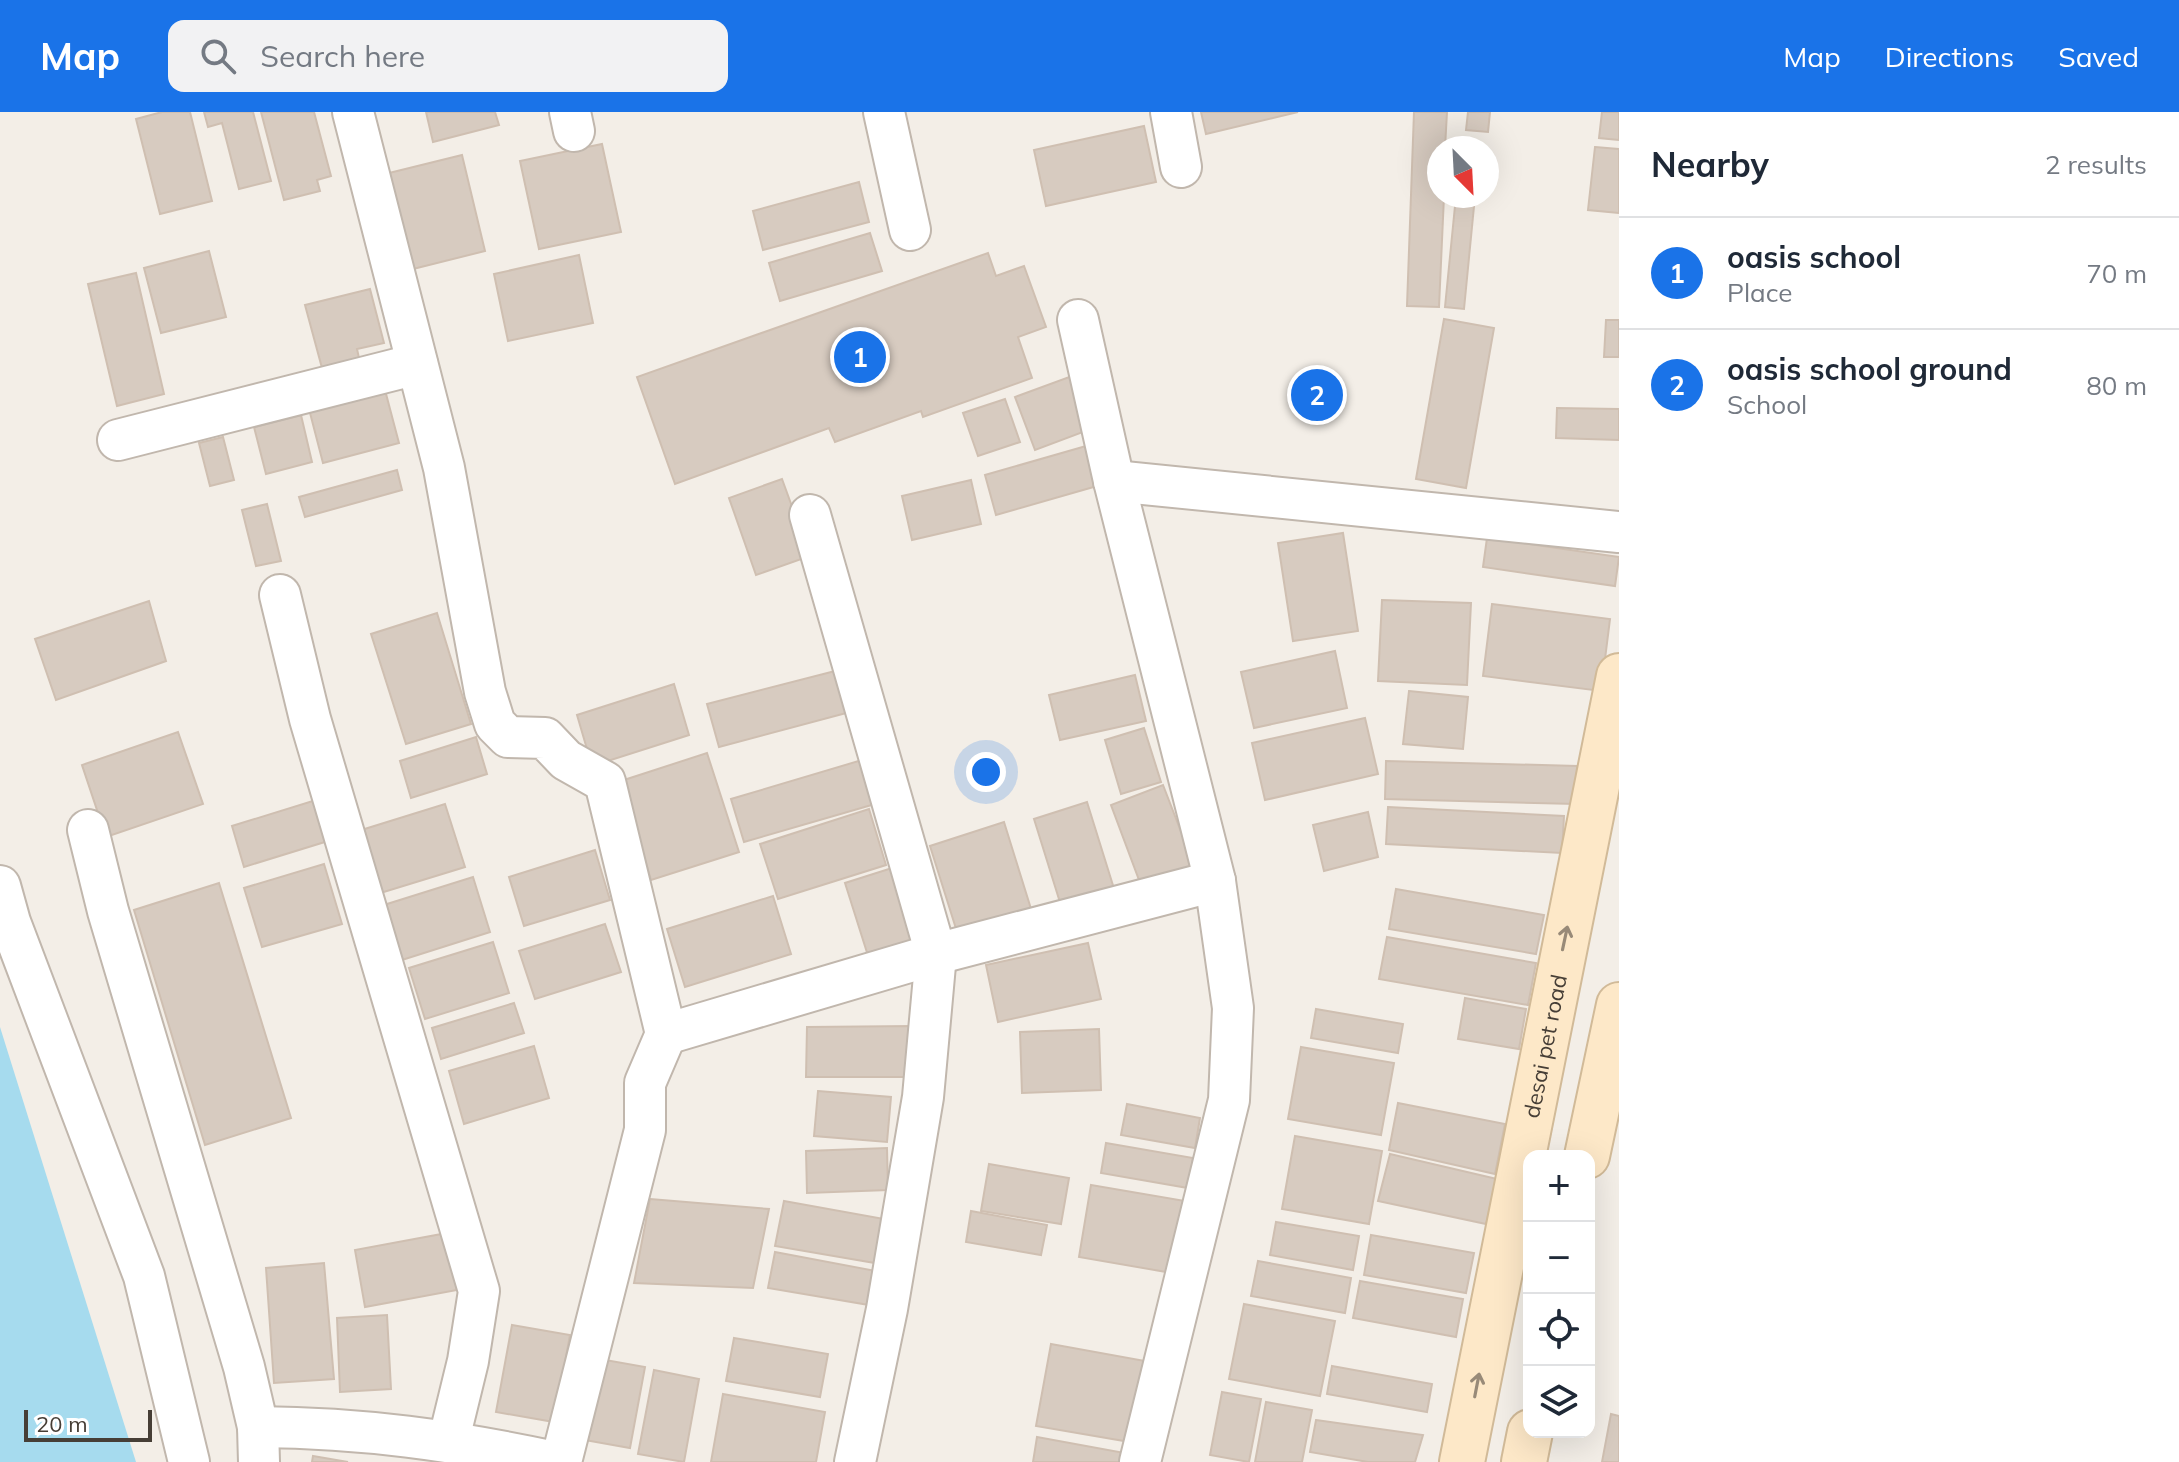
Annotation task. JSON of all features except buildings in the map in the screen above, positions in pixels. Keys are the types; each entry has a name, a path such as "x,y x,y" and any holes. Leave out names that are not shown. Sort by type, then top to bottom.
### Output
{"street":[{"path":"353,112 444,468 485,692 495,724 508,737 545,738 566,760 605,782 666,1034 645,1083 645,1130 561,1462"},
{"path":"884,112 910,230"},
{"path":"1171,112 1181,167"},
{"path":"1078,320 1114,481 1215,881 1233,1008 1229,1100 1140,1462"},
{"path":"118,440 417,364"},
{"path":"1114,481 1619,532"},
{"path":"810,515 936,954 923,1097 887,1309 855,1462"},
{"path":"280,595 310,719 479,1291 468,1361 449,1439"},
{"name":"desai pet road","path":"1462,1462 1606,795 1619,676"},
{"path":"88,830 108,911 240,1353 258,1444 341,1427 449,1439 555,1462"},
{"path":"666,1034 936,954 1215,881"},
{"path":"0,886 10,922 144,1276 189,1462"},
{"path":"1600,1130 1619,1005"},
{"path":"1524,1462 1529,1438"}],"water":[{"path":"0,1027 136,1462 0,1462"}],"place":[{"name":"oasis school","path":"860,357"},
{"name":"oasis school ground","path":"1317,395"}]}
